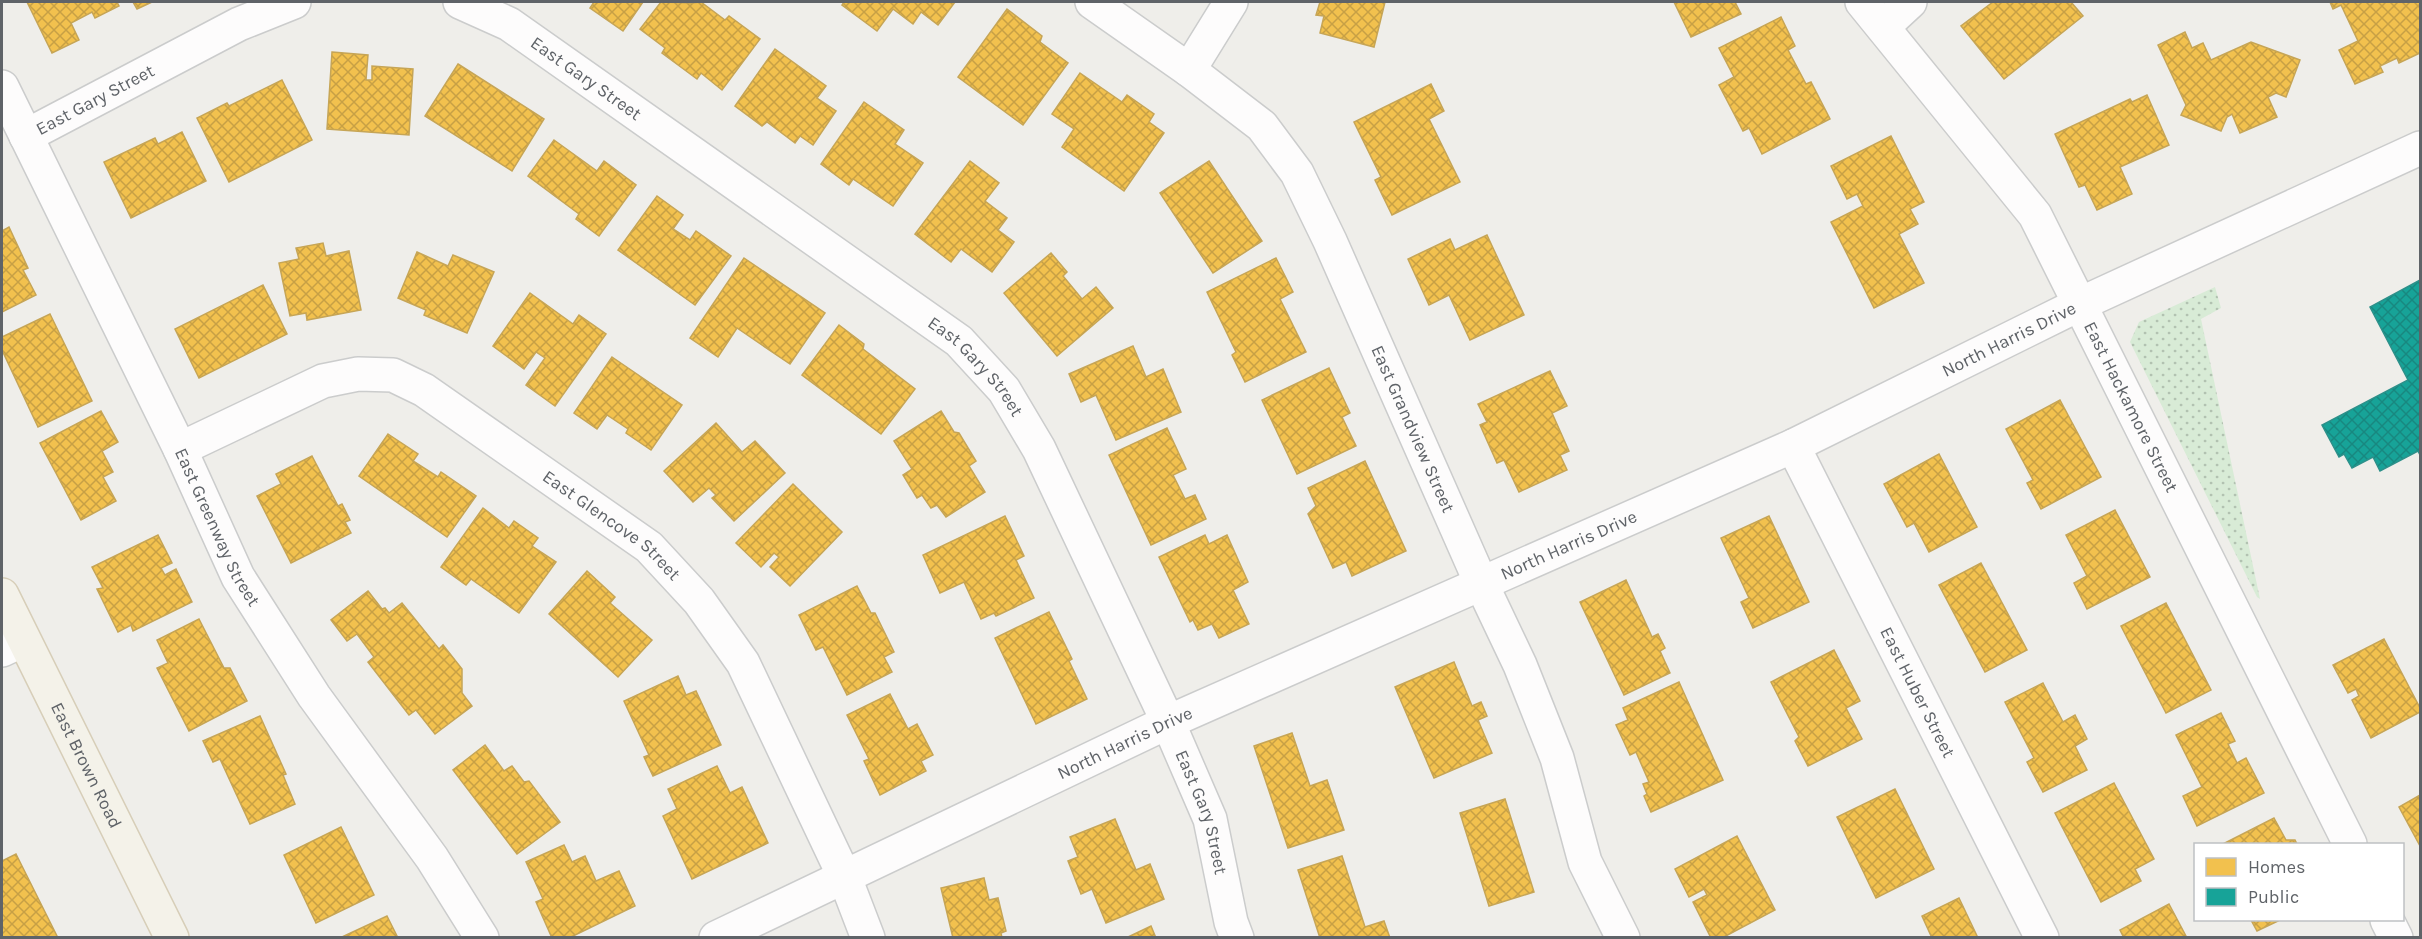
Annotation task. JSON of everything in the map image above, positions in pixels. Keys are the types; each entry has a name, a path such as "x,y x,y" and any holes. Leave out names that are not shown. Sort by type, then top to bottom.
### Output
{"main road":[{"name":"East Brown Road","path":"2,595 12,645 172,938"}],"street":[{"name":"East Gary Street","path":"26,136 239,24 294,2"},
{"name":"East Gary Street","path":"460,2 509,24 959,341 1004,390 1039,449 1168,722 1210,819 1231,922 1238,938"},
{"name":"East Grandview Street","path":"1092,2 1189,70 1262,126 1297,173 1330,241 1480,583 1520,665 1557,758 1585,862 1623,938"},
{"path":"1189,70 1231,2"},
{"name":"East Hackamore Street","path":"1862,2 2035,215 2350,843"},
{"path":"1883,27 1910,2"},
{"name":"East Greenway Street","path":"2,87 180,449 238,577 314,696 432,858 482,938"},
{"name":"North Harris Drive","path":"716,938 1168,722 1792,446 2080,304 2421,148"},
{"name":"East Glencove Street","path":"180,449 323,381 358,374 393,375 424,390 649,547 699,601 743,663 845,878 868,938"},
{"name":"East Huber Street","path":"1792,446 2042,938"},
{"path":"2388,921 2396,938"},
{"path":"2416,938 2421,935"}],"green space":[{"path":"2215,287 2221,308 2201,319 2260,599 2130,342 2139,322"}],"building: Homes":[{"path":"27,2 117,2 119,6 95,18 92,12 71,23 79,40 52,53"},
{"path":"133,2 152,2 137,9"},
{"path":"594,2 643,2 623,31 590,8"},
{"path":"661,2 701,2 725,20 729,16 760,39 722,90 701,73 697,79 662,53 665,48 640,29"},
{"path":"844,2 955,2 938,25 921,12 913,24 893,9 877,31 842,5"},
{"path":"1320,2 1385,2 1374,47 1320,33 1324,16 1316,15"},
{"path":"1674,2 1735,2 1741,14 1691,37"},
{"path":"1993,2 2071,2 2083,16 2004,79 1961,26"},
{"path":"2330,2 2420,2 2420,53 2399,63 2397,58 2380,66 2383,72 2355,84 2339,50 2358,41 2341,5 2333,9"},
{"path":"1007,9 1042,36 1040,42 1068,63 1023,125 958,77"},
{"path":"1781,17 1795,46 1788,50 1806,84 1811,82 1830,119 1762,154 1749,128 1743,131 1719,85 1734,77 1719,48"},
{"path":"2185,32 2192,48 2203,43 2211,60 2251,42 2300,60 2286,97 2276,93 2268,97 2277,117 2240,133 2232,114 2227,117 2221,131 2181,115 2186,105 2158,45"},
{"path":"775,49 826,86 817,98 836,111 813,145 800,136 795,143 767,122 762,126 735,106"},
{"path":"332,52 368,55 366,80 372,80 372,66 413,69 409,135 327,129"},
{"path":"458,64 544,119 512,171 425,116"},
{"path":"1080,73 1122,102 1127,95 1154,114 1149,122 1164,133 1124,191 1062,147 1074,129 1052,114"},
{"path":"282,80 312,140 229,182 197,118 227,103 229,106"},
{"path":"1431,84 1444,111 1429,119 1460,182 1392,215 1375,180 1381,177 1354,122"},
{"path":"2147,95 2169,145 2120,167 2132,194 2097,210 2085,185 2079,187 2055,134 2130,99 2132,102"},
{"path":"864,102 904,130 895,144 923,163 893,206 853,179 849,185 821,164"},
{"path":"182,132 206,181 131,218 104,162 155,138 158,144"},
{"path":"1891,136 1924,202 1910,209 1918,224 1899,234 1924,283 1874,308 1831,222 1863,206 1857,194 1847,199 1831,166"},
{"path":"554,140 597,171 604,161 636,185 599,236 576,219 579,214 528,176"},
{"path":"970,161 999,183 985,201 1007,218 998,230 1014,242 992,272 961,249 951,262 915,234"},
{"path":"1209,161 1262,241 1213,273 1160,193"},
{"path":"657,196 683,215 673,229 690,240 696,231 731,256 695,305 618,250"},
{"path":"9,227 28,268 23,270 36,295 2,312 2,231"},
{"path":"1487,235 1524,315 1470,340 1449,295 1429,305 1408,259 1450,239 1455,250"},
{"path":"323,243 326,256 349,251 361,310 307,320 306,313 290,316 279,263 299,259 296,248"},
{"path":"417,252 448,266 453,255 494,272 467,333 424,315 426,310 398,298"},
{"path":"1051,253 1067,272 1063,276 1082,299 1096,287 1113,308 1057,356 1004,293"},
{"path":"744,258 825,313 790,364 737,328 718,357 690,338"},
{"path":"1276,258 1293,292 1280,299 1306,352 1245,382 1232,355 1236,352 1207,292"},
{"path":"263,285 287,334 199,378 175,329"},
{"path":"530,293 573,324 579,315 606,334 555,406 526,385 545,358 536,352 524,369 493,346"},
{"path":"50,314 92,401 38,427 2,350 2,337"},
{"path":"839,325 864,344 863,349 915,389 881,434 802,375"},
{"path":"1133,346 1146,377 1163,369 1181,412 1116,440 1096,395 1081,402 1069,374"},
{"path":"612,357 682,405 651,450 626,433 628,429 607,415 597,429 574,413"},
{"path":"1329,368 1350,413 1342,417 1356,446 1297,474 1262,400"},
{"path":"1550,371 1567,406 1552,413 1569,451 1560,455 1567,470 1519,492 1504,460 1497,463 1480,425 1487,422 1478,404"},
{"path":"2060,400 2101,477 2041,509 2027,483 2033,480 2006,429"},
{"path":"101,411 118,442 102,451 113,472 103,477 116,501 81,520 40,443"},
{"path":"941,411 954,432 959,433 976,461 969,466 985,492 946,517 937,505 931,508 922,495 917,498 903,475 912,469 894,441"},
{"path":"716,423 742,452 755,441 785,473 734,521 712,498 716,495 709,488 693,502 664,471"},
{"path":"1167,428 1186,469 1173,475 1185,499 1195,495 1206,519 1151,545 1109,455"},
{"path":"388,434 418,454 413,461 438,477 441,472 476,496 447,537 359,476"},
{"path":"1939,454 1977,527 1929,552 1914,523 1907,527 1884,484"},
{"path":"312,456 338,506 342,504 350,520 345,522 351,533 291,563 257,496 281,484 276,474"},
{"path":"1365,461 1406,551 1352,576 1346,562 1333,568 1308,514 1316,506 1308,488"},
{"path":"793,484 842,532 790,586 770,567 779,557 774,553 761,567 736,543"},
{"path":"483,508 509,528 514,521 538,538 532,546 556,562 519,613 471,579 466,585 441,567"},
{"path":"2115,510 2150,577 2087,609 2074,583 2087,576 2066,535"},
{"path":"1005,516 1024,556 1016,560 1034,598 996,616 994,613 981,619 964,582 940,593 923,555"},
{"path":"1769,516 1809,602 1753,628 1741,602 1749,598 1721,538"},
{"path":"158,535 172,563 161,568 165,575 176,569 192,602 133,631 131,625 118,632 97,589 103,588 92,567"},
{"path":"1205,535 1209,544 1227,535 1248,582 1233,590 1249,624 1219,638 1212,624 1198,630 1193,620 1190,622 1159,557"},
{"path":"1981,563 2027,650 1985,672 1939,585"},
{"path":"587,571 615,597 610,603 652,640 618,677 549,614"},
{"path":"1626,580 1652,637 1658,634 1665,648 1660,651 1670,673 1624,695 1580,602"},
{"path":"857,586 871,613 875,613 894,652 884,657 892,672 847,695 823,647 816,650 799,615"},
{"path":"368,591 382,609 385,608 389,613 402,603 439,649 443,645 462,669 462,693 472,706 435,734 416,710 409,715 368,662 374,657 357,634 347,641 331,620"},
{"path":"2166,603 2211,690 2166,713 2121,626"},
{"path":"1049,612 1072,659 1069,661 1087,699 1036,724 995,638"},
{"path":"199,619 224,668 230,668 247,701 189,731 157,668 168,663 157,640"},
{"path":"2384,639 2420,712 2371,738 2352,700 2359,696 2356,689 2348,693 2333,665"},
{"path":"1834,650 1860,701 1846,708 1862,739 1808,766 1795,741 1799,737 1771,682"},
{"path":"1454,662 1472,706 1481,702 1487,716 1478,720 1492,753 1434,778 1395,687"},
{"path":"678,676 686,695 696,691 721,745 653,776 644,757 649,755 624,701"},
{"path":"1679,682 1723,780 1651,812 1644,796 1647,794 1643,784 1649,782 1636,752 1630,755 1616,725 1628,720 1623,708"},
{"path":"2043,683 2063,722 2075,715 2087,739 2075,746 2087,770 2043,792 2027,762 2034,758 2005,702"},
{"path":"890,694 908,729 917,724 933,755 921,761 926,771 880,795 864,761 869,759 847,715"},
{"path":"2221,713 2235,741 2228,744 2237,763 2246,758 2264,793 2197,826 2183,796 2202,787 2176,735"},
{"path":"260,716 286,774 283,775 295,804 250,824 220,759 213,762 203,741"},
{"path":"1292,733 1310,786 1327,780 1344,830 1288,848 1254,746"},
{"path":"485,745 504,771 512,766 524,782 529,781 560,822 517,854 453,770"},
{"path":"717,766 730,793 742,787 768,843 692,879 663,816 677,809 668,789"},
{"path":"2114,783 2154,859 2135,869 2141,881 2101,902 2055,813"},
{"path":"1895,789 1934,869 1876,898 1837,817"},
{"path":"2420,795 2420,846 2399,807"},
{"path":"1505,799 1534,892 1489,906 1460,813"},
{"path":"2274,818 2286,840 2295,840 2296,843 2225,843"},
{"path":"1115,819 1136,870 1150,864 1164,899 1106,923 1092,889 1081,894 1068,861 1078,857 1070,837"},
{"path":"341,827 374,895 316,923 284,855"},
{"path":"1737,836 1775,910 1722,938 1711,938 1693,902 1707,895 1704,889 1689,897 1675,869"},
{"path":"564,845 572,862 585,856 596,881 619,871 635,906 569,938 552,938 536,902 543,899 526,862"},
{"path":"16,854 58,938 2,938 2,861"},
{"path":"1342,856 1365,927 1384,921 1390,938 1320,938 1298,870"},
{"path":"984,878 989,900 998,898 1006,931 1001,933 1002,938 953,938 941,888"},
{"path":"1959,898 1978,938 1932,938 1922,916"},
{"path":"2169,904 2187,938 2124,938 2120,930"},
{"path":"387,916 398,938 342,937"},
{"path":"2252,921 2278,921 2257,931"},
{"path":"1151,926 1156,938 1126,938"}],"building: Public":[{"path":"2420,280 2420,455 2418,451 2380,471 2373,457 2352,468 2344,454 2339,457 2322,425 2408,380 2370,307"}]}
